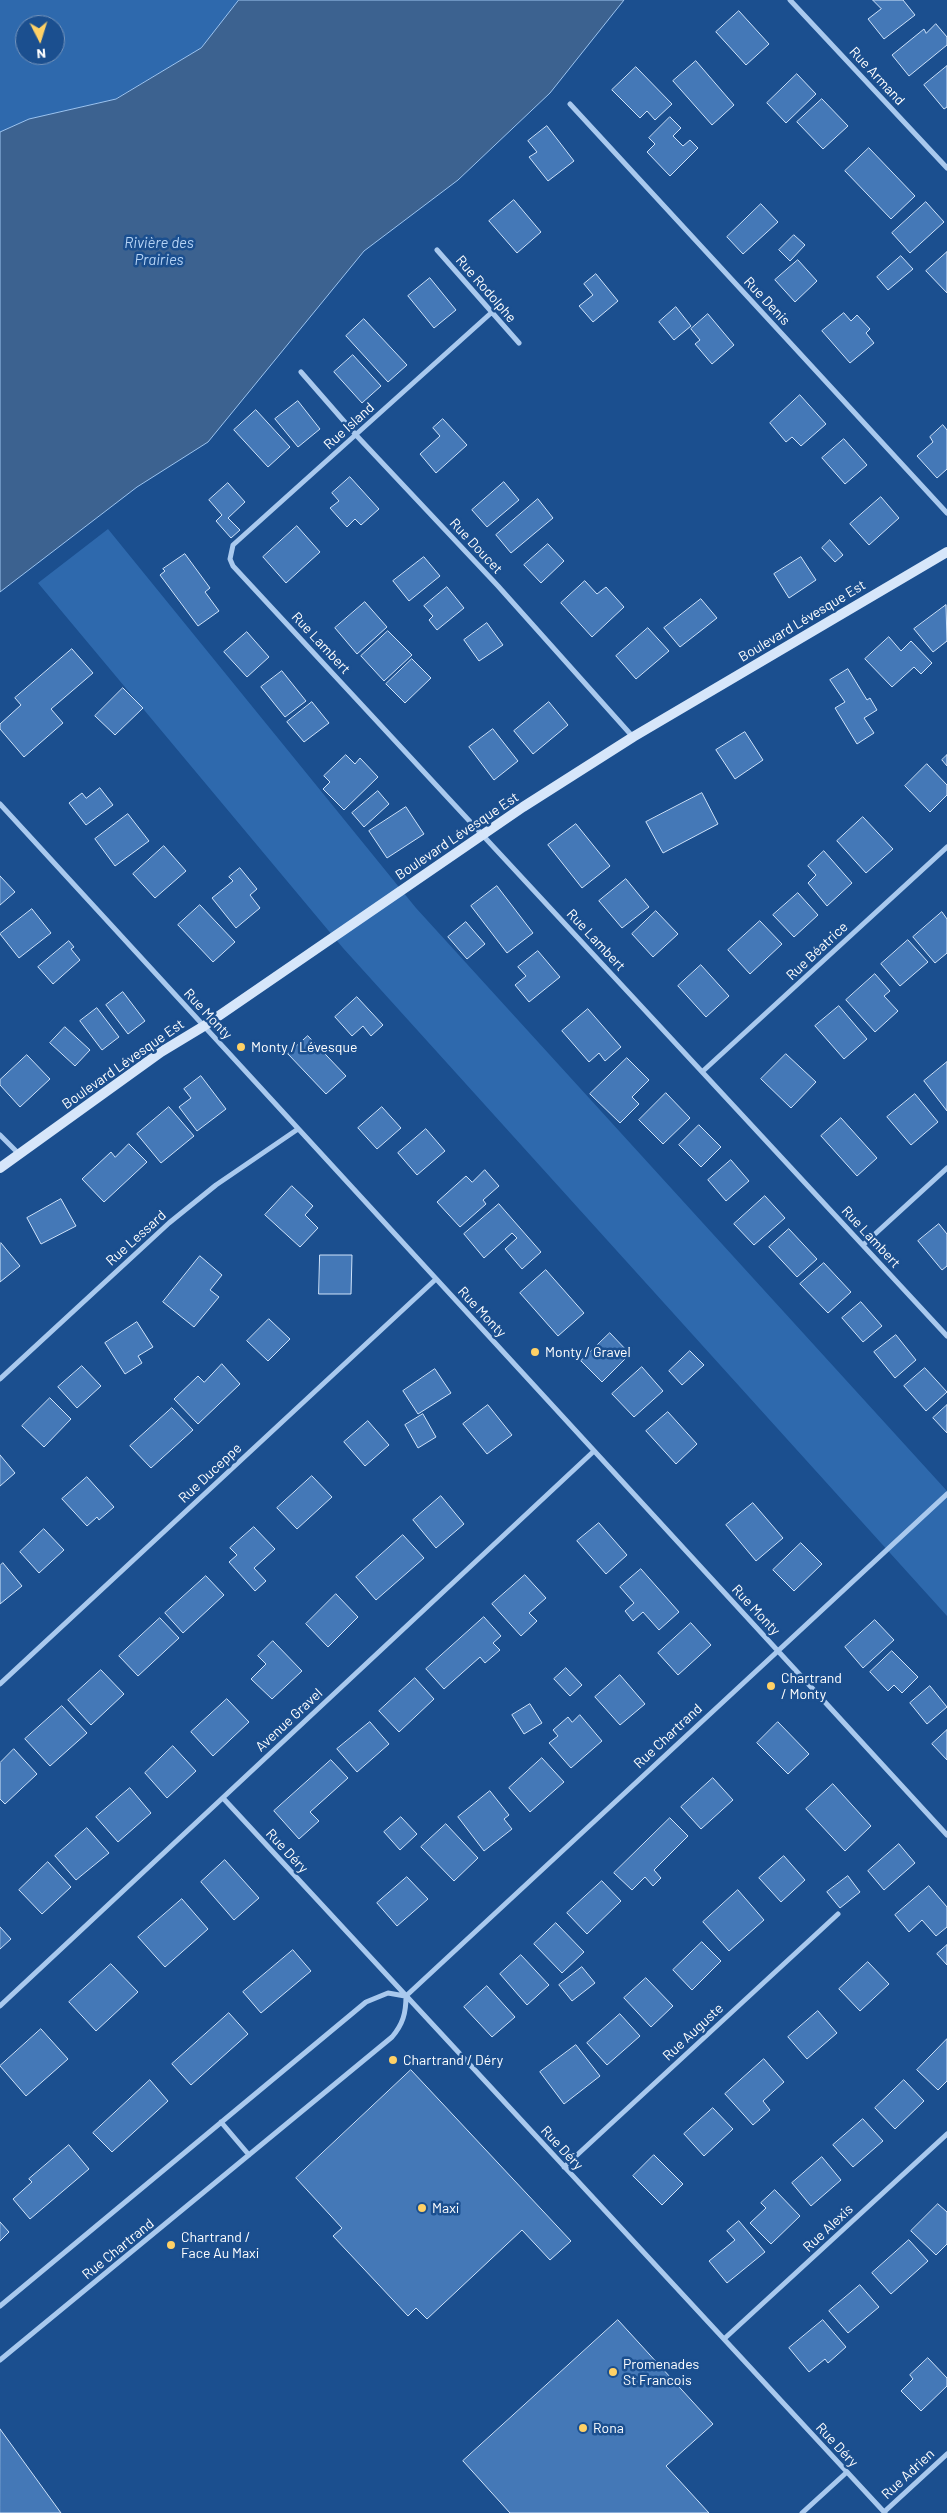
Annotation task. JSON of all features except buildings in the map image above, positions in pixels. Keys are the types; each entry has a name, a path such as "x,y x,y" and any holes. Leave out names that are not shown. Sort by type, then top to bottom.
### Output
{"street":[{"name":"Rue Armand","path":"790,0 947,168"},
{"name":"Rue Denis","path":"570,104 947,513"},
{"name":"Rue Rodolphe","path":"437,250 519,343"},
{"name":"Rue Island","path":"230,559 233,545 491,313"},
{"name":"Rue Doucet","path":"301,372 356,435 498,586 632,737"},
{"name":"Boulevard Lévesque Est","path":"0,1168 161,1052 204,1026 484,834 632,737 947,552"},
{"name":"Rue Lambert","path":"230,559 233,566 484,834 947,1336"},
{"name":"Rue Monty","path":"0,804 947,1835"},
{"name":"Rue Béatrice","path":"703,1071 947,847"},
{"name":"Rue Lessard","path":"0,1379 169,1223 216,1185 298,1129"},
{"path":"0,1135 18,1154"},
{"path":"863,1245 947,1168"},
{"name":"Rue Duceppe","path":"0,1684 436,1279"},
{"name":"Avenue Gravel","path":"0,2006 594,1451"},
{"name":"Rue Chartrand","path":"0,2360 392,2037 401,2026 406,2011 406,1996 776,1650 947,1494"},
{"name":"Rue Déry","path":"223,1798 884,2512"},
{"name":"Rue Auguste","path":"564,2167 838,1914"},
{"path":"0,2306 366,2002 388,1993 406,1996"},
{"path":"221,2122 250,2155"},
{"name":"Rue Alexis","path":"724,2339 947,2134"},
{"name":"Rue Adrien","path":"884,2512 947,2454"},
{"path":"802,2513 847,2472"}],"shaded area":[{"path":"0,0 239,0 201,48 115,99 29,119 0,132"},
{"path":"108,529 416,908 947,1491 947,1616 343,948 38,583"}],"water":[{"name":"Rivière des Prairies","path":"239,0 624,0 550,93 458,180 364,251 208,442 137,487 0,592 0,132 29,119 116,99 201,48"}],"place":[{"name":"Monty / Lévesque","path":"241,1047"},
{"name":"Monty / Gravel","path":"535,1352"},
{"name":"Chartrand / Monty","path":"771,1686"},
{"name":"Chartrand / Déry","path":"393,2060"},
{"name":"Maxi","path":"422,2208"},
{"name":"Chartrand / Face Au Maxi","path":"171,2245"},
{"name":"Promenades St Francois","path":"613,2372"},
{"name":"Rona","path":"583,2428"}]}
